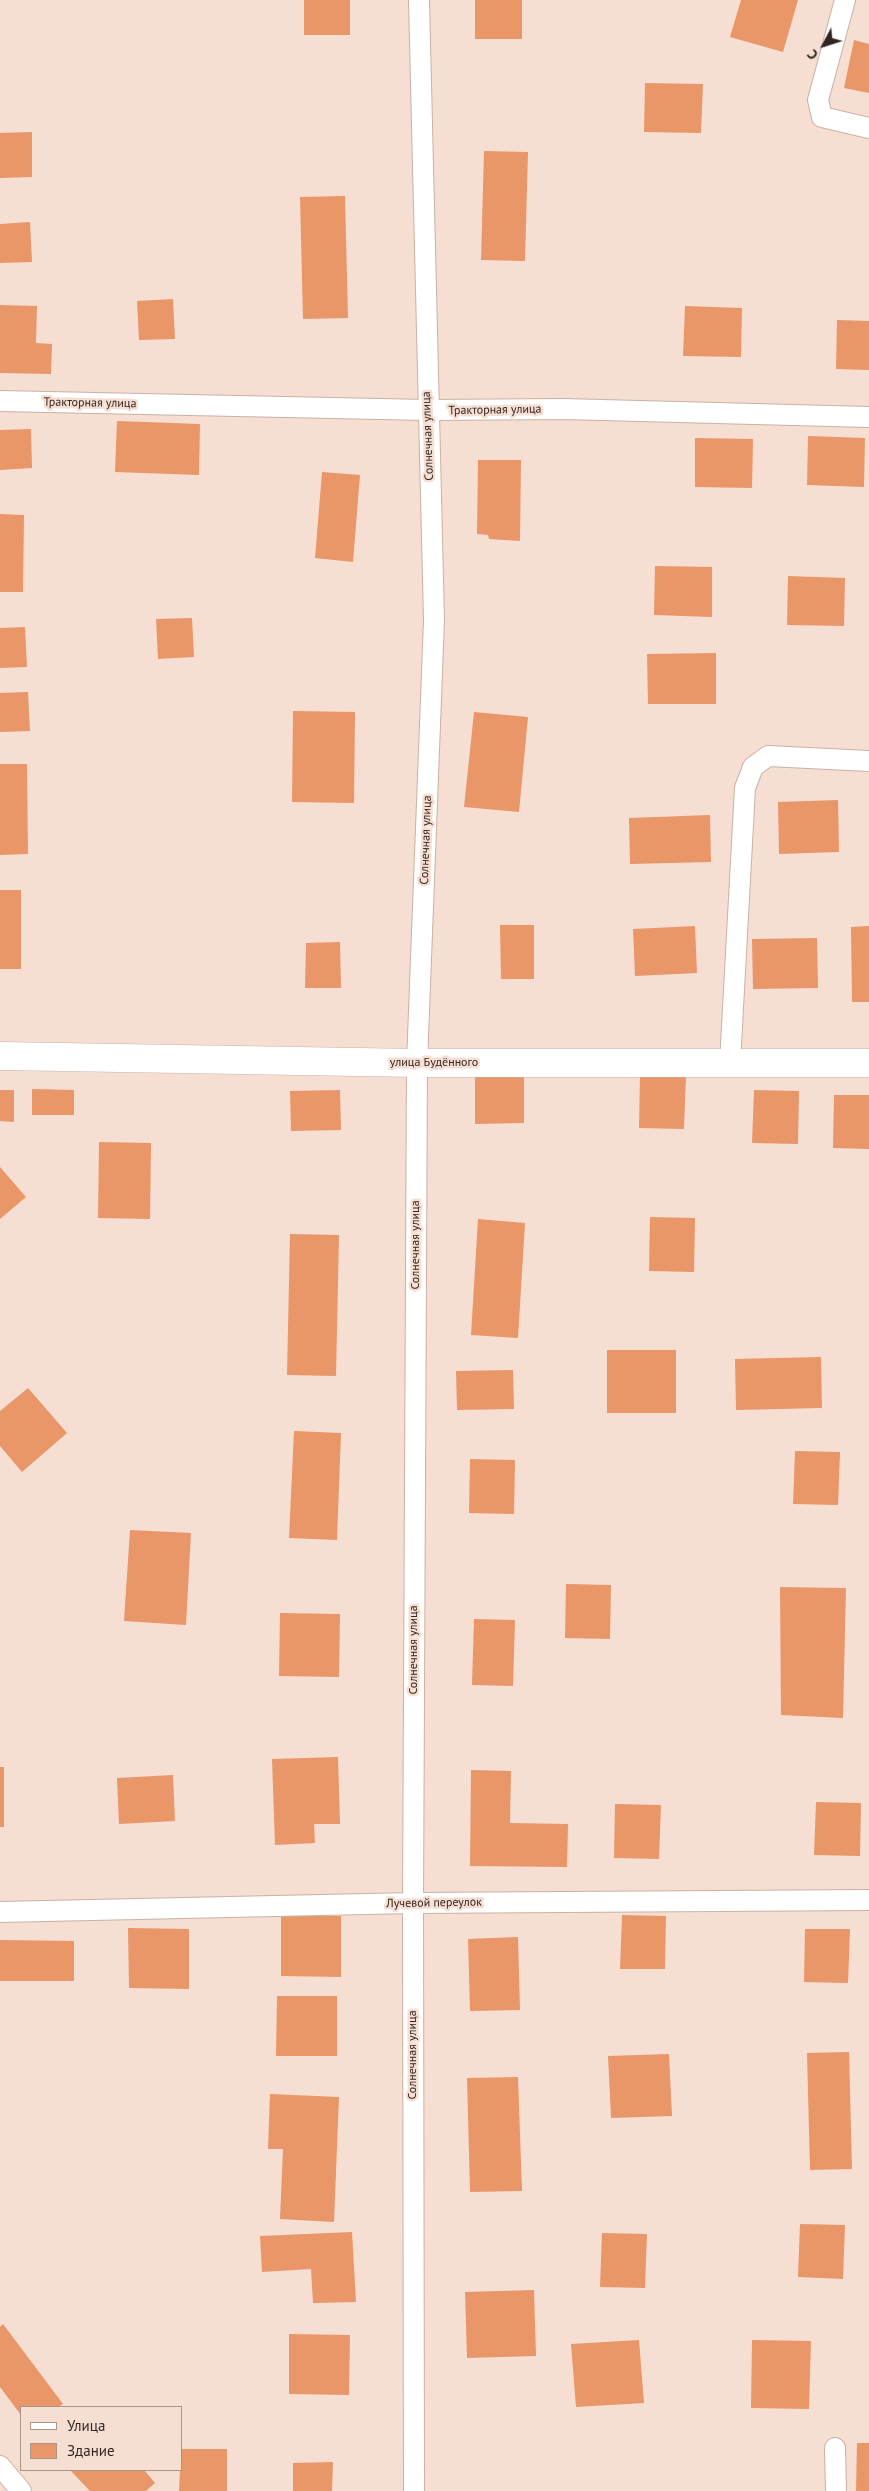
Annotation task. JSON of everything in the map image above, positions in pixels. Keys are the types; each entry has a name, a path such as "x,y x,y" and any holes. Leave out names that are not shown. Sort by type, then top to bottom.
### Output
{"street":[{"name":"улица Будённого","path":"0,1056 417,1063 869,1063"}],"lane":[{"name":"Солнечная улица","path":"414,2491 413,1903 417,1063 434,620 427,410 419,0"},
{"path":"845,0 818,100 822,117 869,128"},
{"name":"Тракторная улица","path":"0,401 427,410 563,409 869,417"},
{"path":"730,1063 745,788 753,767 768,756 869,761"},
{"name":"Лучевой переулок","path":"0,1912 413,1903 869,1900"},
{"path":"835,2448 836,2491"},
{"path":"0,2466 21,2491"}],"building":[{"path":"304,0 350,0 350,35 304,35"},
{"path":"475,0 522,0 522,39 475,39"},
{"path":"741,0 798,0 783,52 730,37"},
{"path":"854,40 869,44 869,93 844,88"},
{"path":"645,83 703,84 701,133 644,132"},
{"path":"32,132 32,177 0,178 0,133"},
{"path":"484,151 528,152 525,261 481,260"},
{"path":"345,196 348,318 303,319 300,197"},
{"path":"30,222 32,262 0,263 0,224"},
{"path":"173,299 175,339 139,340 137,301"},
{"path":"0,305 37,306 36,343 52,344 51,374 0,373"},
{"path":"685,306 742,308 741,357 683,356"},
{"path":"837,320 869,321 869,370 836,369"},
{"path":"117,421 200,424 199,475 115,472"},
{"path":"31,429 32,468 0,470 0,430"},
{"path":"808,436 865,438 864,487 807,485"},
{"path":"695,438 753,439 752,488 695,487"},
{"path":"478,460 521,460 520,541 489,539 488,535 477,534"},
{"path":"322,472 360,475 353,562 315,558"},
{"path":"0,514 24,515 23,592 0,592"},
{"path":"655,566 712,567 712,617 654,615"},
{"path":"788,576 845,578 844,626 787,625"},
{"path":"192,618 194,657 158,659 156,619"},
{"path":"25,627 27,667 0,668 0,628"},
{"path":"716,653 716,704 648,704 647,654"},
{"path":"28,692 30,731 0,732 0,693"},
{"path":"293,711 355,712 354,803 292,802"},
{"path":"474,712 528,717 519,812 464,807"},
{"path":"0,764 27,764 28,854 0,855"},
{"path":"838,800 839,852 779,854 778,802"},
{"path":"710,815 711,862 630,864 629,818"},
{"path":"0,890 21,890 21,969 0,969"},
{"path":"500,925 534,925 534,979 501,979"},
{"path":"695,926 697,973 635,976 633,929"},
{"path":"869,926 869,1002 852,1002 851,927"},
{"path":"817,938 818,988 753,989 752,939"},
{"path":"340,942 341,988 305,988 306,943"},
{"path":"640,1074 686,1075 684,1129 639,1128"},
{"path":"524,1076 524,1123 475,1124 475,1077"},
{"path":"32,1089 74,1090 74,1115 32,1115"},
{"path":"0,1090 14,1090 14,1122 0,1121"},
{"path":"340,1090 341,1130 291,1131 290,1091"},
{"path":"754,1090 799,1091 798,1144 752,1143"},
{"path":"834,1095 869,1095 869,1149 833,1148"},
{"path":"99,1142 151,1143 150,1219 98,1218"},
{"path":"0,1167 26,1197 0,1219"},
{"path":"650,1217 695,1218 694,1272 649,1271"},
{"path":"478,1219 525,1223 518,1338 471,1335"},
{"path":"290,1234 339,1235 336,1376 287,1375"},
{"path":"607,1350 676,1350 676,1413 607,1413"},
{"path":"821,1357 822,1408 736,1410 735,1359"},
{"path":"513,1370 514,1409 457,1410 456,1371"},
{"path":"28,1388 67,1433 22,1472 0,1446 0,1411"},
{"path":"294,1431 341,1433 337,1540 289,1538"},
{"path":"795,1451 840,1452 838,1505 793,1504"},
{"path":"470,1459 515,1460 514,1514 469,1513"},
{"path":"130,1530 191,1533 186,1625 124,1621"},
{"path":"566,1584 611,1585 610,1639 565,1638"},
{"path":"780,1587 846,1588 843,1718 781,1715"},
{"path":"280,1613 340,1614 339,1677 279,1676"},
{"path":"474,1619 515,1620 513,1686 472,1685"},
{"path":"338,1757 340,1824 314,1824 315,1843 275,1845 272,1759"},
{"path":"0,1767 4,1767 4,1827 0,1827"},
{"path":"471,1770 511,1771 510,1823 568,1824 567,1867 470,1866"},
{"path":"173,1775 175,1821 119,1824 117,1778"},
{"path":"816,1802 861,1803 860,1856 814,1855"},
{"path":"615,1804 661,1805 659,1859 614,1858"},
{"path":"622,1915 666,1916 665,1969 620,1969"},
{"path":"281,1916 341,1916 341,1977 281,1976"},
{"path":"128,1928 189,1929 189,1989 129,1988"},
{"path":"805,1929 850,1929 848,1983 804,1982"},
{"path":"518,1937 520,2010 470,2011 468,1939"},
{"path":"0,1940 74,1941 74,1981 0,1981"},
{"path":"277,1996 337,1996 337,2056 276,2056"},
{"path":"849,2052 852,2169 810,2170 807,2053"},
{"path":"669,2054 672,2116 611,2118 608,2056"},
{"path":"518,2077 522,2191 470,2192 467,2078"},
{"path":"270,2094 339,2097 334,2222 280,2219 283,2149 268,2149"},
{"path":"800,2224 845,2225 843,2279 798,2277"},
{"path":"352,2232 356,2302 313,2303 311,2269 262,2272 260,2236"},
{"path":"602,2233 647,2234 645,2288 600,2287"},
{"path":"534,2290 536,2356 467,2358 465,2292"},
{"path":"3,2324 63,2404 60,2406 20,2406 20,2414 0,2387 0,2327"},
{"path":"289,2334 350,2335 349,2395 289,2394"},
{"path":"639,2340 644,2403 576,2407 571,2344"},
{"path":"752,2340 811,2341 809,2409 751,2408"},
{"path":"857,2443 869,2443 869,2491 856,2491"},
{"path":"182,2449 227,2449 227,2491 179,2491 180,2471 182,2471"},
{"path":"333,2462 332,2491 293,2491 293,2463"},
{"path":"71,2471 145,2471 155,2483 146,2491 90,2491"}]}
